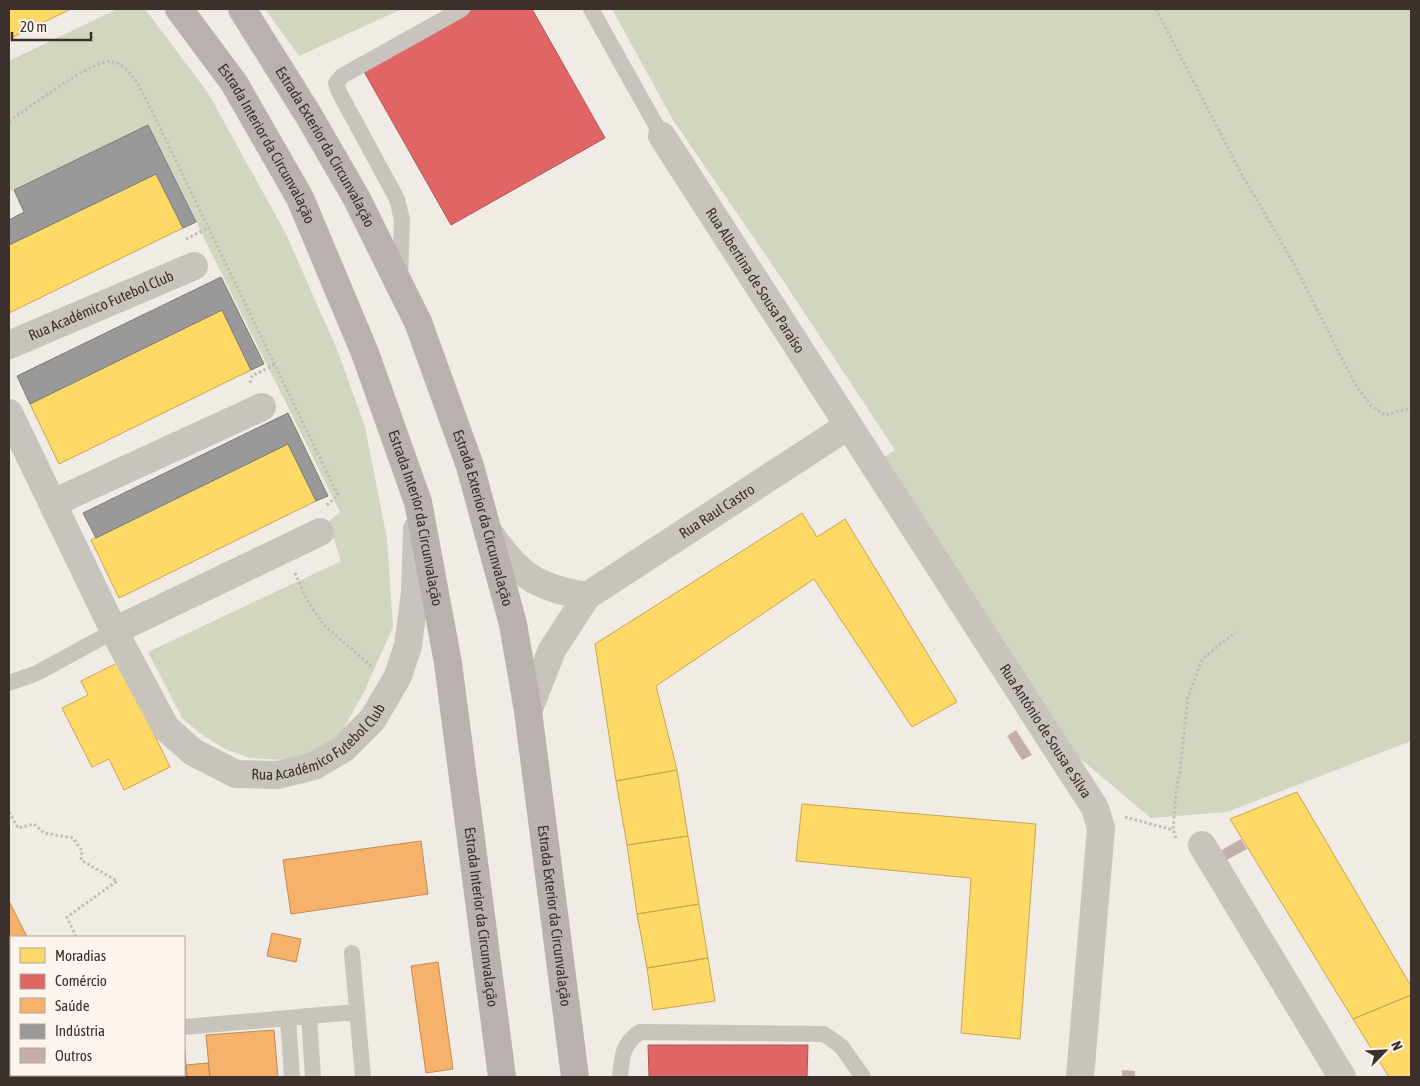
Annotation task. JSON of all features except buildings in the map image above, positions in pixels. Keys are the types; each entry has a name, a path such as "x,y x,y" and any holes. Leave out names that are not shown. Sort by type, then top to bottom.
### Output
{"main road":[{"name":"Estrada Interior da Circunvalação","path":"179,9 234,83 300,198 365,353 418,502 448,663 502,1077"},
{"name":"Estrada Exterior da Circunvalação","path":"242,9 309,116 356,199 418,322 470,466 512,624 528,711 575,1077"}],"street":[{"name":"Rua Albertina de Sousa Paraíso","path":"662,136 848,426"},
{"name":"Rua Académico Futebol Club","path":"9,345 194,266"},
{"path":"53,502 262,407"},
{"name":"Rua Académico Futebol Club","path":"9,413 114,631 166,728 194,752 236,774 278,775 314,766 343,749 373,719 398,676 408,646 415,593 418,502"},
{"name":"Rua Raul Castro","path":"528,711 552,650 587,596 848,426"},
{"name":"Rua António de Sousa e Silva","path":"848,426 1095,808 1101,828 1080,1077"},
{"name":"Rua Académico Futebol Club","path":"9,445 32,462"},
{"path":"488,531 512,561 541,585 559,592 587,596"},
{"path":"114,631 320,532"},
{"path":"1202,845 1342,1077"}],"lane":[{"path":"400,286 402,220 397,199 339,92 336,83 342,76 462,9"},
{"path":"591,9 662,136"},
{"path":"9,683 37,673 114,631"},
{"path":"352,953 363,1077"},
{"path":"185,1027 356,1012"},
{"path":"309,1016 312,1077"},
{"path":"288,1018 292,1077"},
{"path":"620,1077 623,1050 629,1040 640,1032 824,1034 841,1046 863,1077"}],"path":[{"path":"1156,9 1241,172 1293,262 1355,384 1371,406 1386,415 1411,408"},
{"path":"296,575 307,600 323,624 372,668 398,676"},
{"path":"1202,845 1182,851 1173,830 1188,697 1202,659 1236,632"},
{"path":"1095,808 1173,830"},
{"path":"9,812 18,828 34,824 44,833 73,838 82,851 81,860 117,881 67,918 76,936"}],"green space":[{"path":"117,9 145,9 208,93 286,234 338,352 365,427 387,539 393,627 364,692 340,735 318,752 284,760 250,758 225,749 201,734 182,718 148,652 341,561 328,522 340,512 148,125 9,192 9,61"},
{"path":"265,9 402,9 299,56"},
{"path":"612,9 1411,9 1411,741 1227,812 1151,818 1077,756 884,457 895,450 780,276 673,120"}]}
